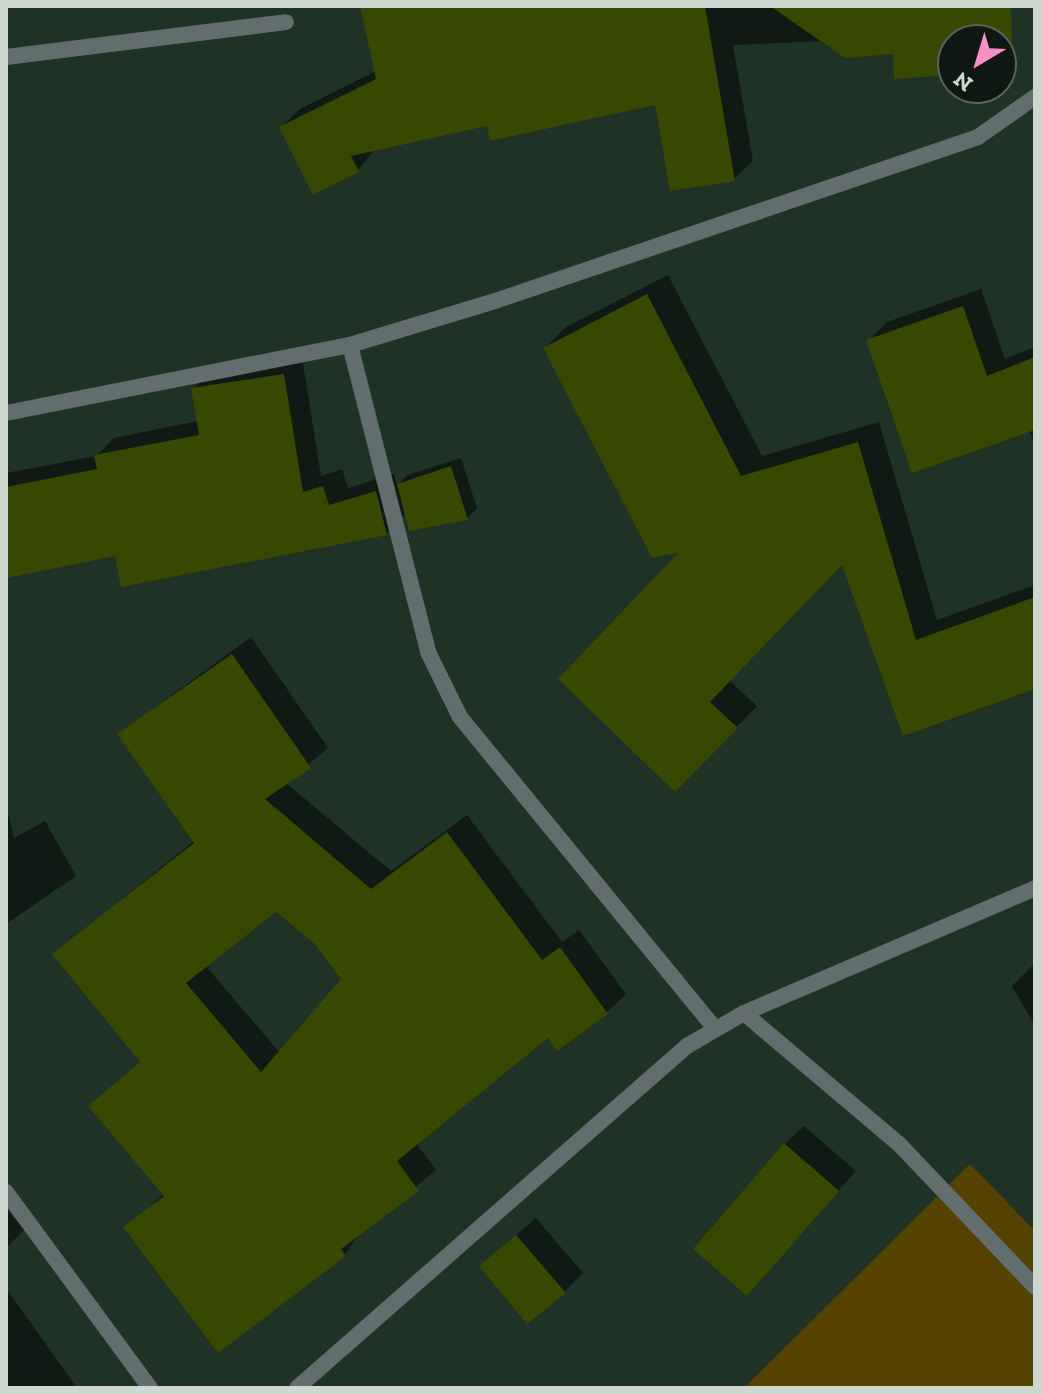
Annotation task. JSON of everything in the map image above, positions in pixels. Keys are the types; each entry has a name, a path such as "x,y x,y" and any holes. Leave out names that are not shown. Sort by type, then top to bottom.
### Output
{"street":[{"path":"6,57 286,22"},
{"path":"6,413 350,345 978,137 1035,97"},
{"path":"350,345 428,652 460,717 715,1029"},
{"path":"297,1388 625,1094 715,1029 744,1013 1035,888"},
{"path":"744,1013 899,1144 1035,1287"},
{"path":"6,1192 150,1388"}],"shaded area":[{"path":"970,1164 1035,1231 1035,1388 744,1388"}],"building":[{"path":"360,6 705,6 735,181 670,191 655,105 490,141 487,126 351,156 359,172 313,195 279,127 376,79"},
{"path":"770,6 1011,6 1011,24 937,24 937,76 894,79 893,54 845,58"},
{"path":"647,294 741,476 858,442 916,640 1035,597 1035,689 903,736 842,565 710,702 738,728 675,792 558,679 678,553 652,558 543,348"},
{"path":"963,306 987,376 1035,357 1035,430 912,473 866,340"},
{"path":"284,374 303,492 323,486 329,505 376,491 387,535 121,587 115,556 6,578 6,487 97,469 94,455 199,435 191,388"},
{"path":"451,466 468,520 409,531 397,484"},
{"path":"232,654 311,768 265,799 371,889 447,832 542,960 560,947 608,1014 557,1051 548,1038 397,1161 419,1191 341,1249 346,1256 218,1353 123,1227 164,1196 88,1106 140,1062 52,954 194,843 117,734","holes":["276,912 314,943 341,979 261,1072 186,983"]},
{"path":"784,1143 839,1191 747,1296 693,1249"},
{"path":"516,1235 566,1293 527,1324 479,1266"}]}
